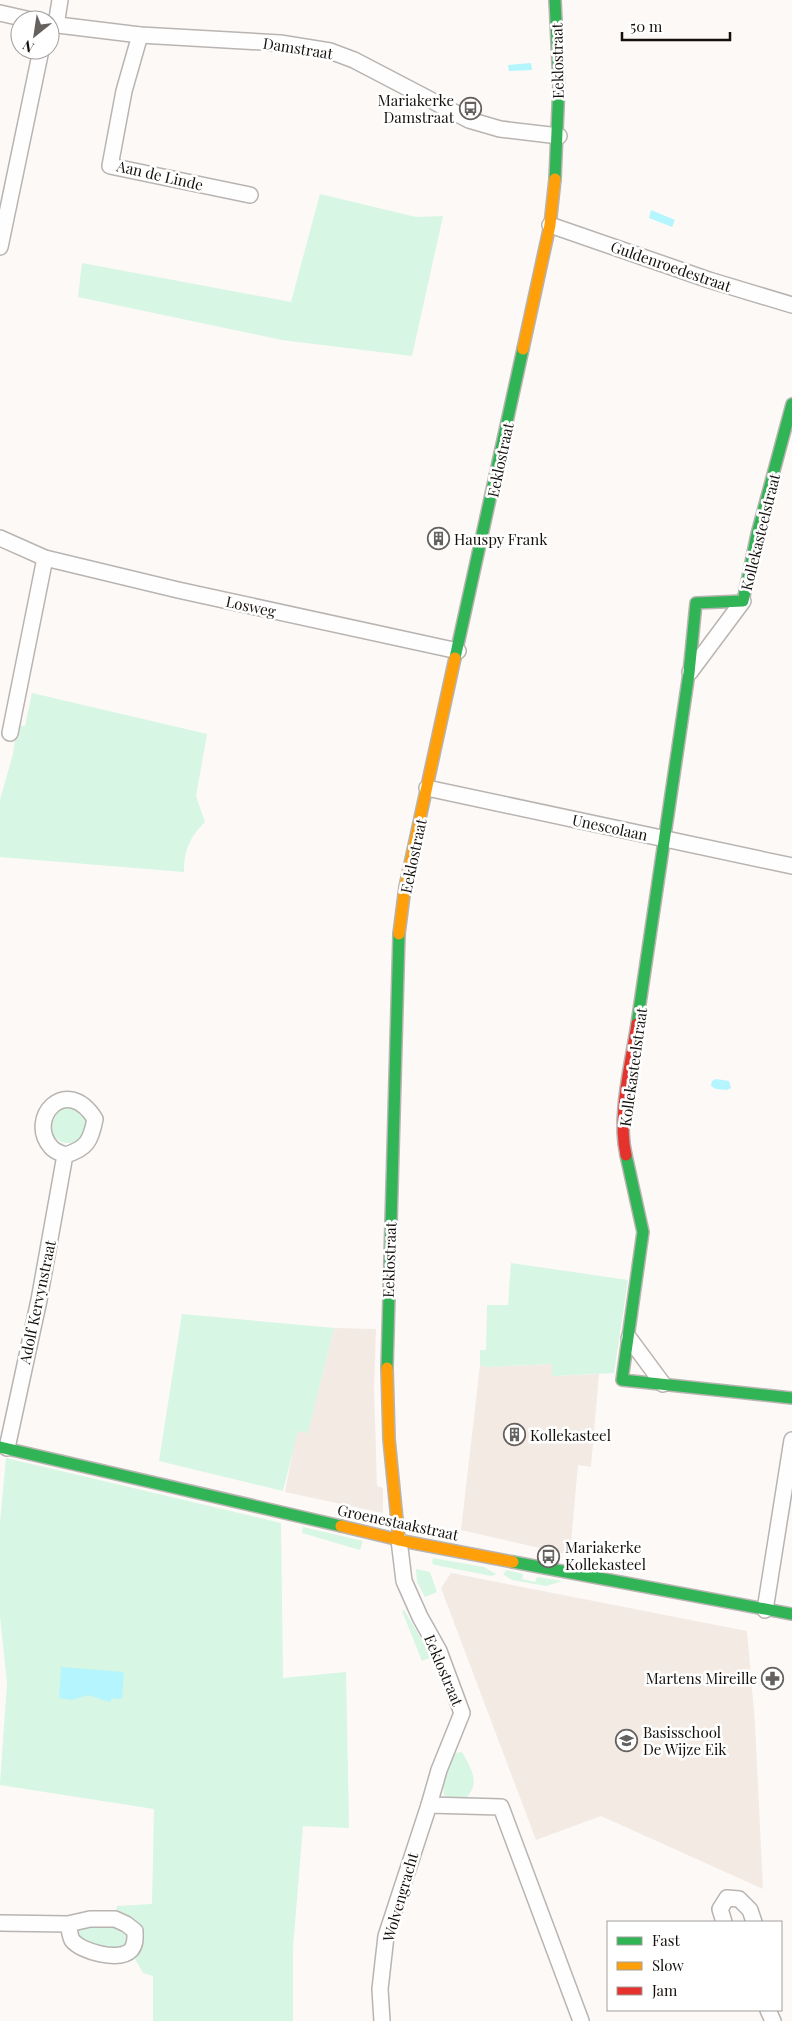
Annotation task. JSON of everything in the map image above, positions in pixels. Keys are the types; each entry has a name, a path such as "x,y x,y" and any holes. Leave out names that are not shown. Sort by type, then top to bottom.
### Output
{"street":[{"name":"Eeklostraat","path":"462,1713 439,1651 420,1617 404,1582 389,1439 386,1353 399,933 405,887 550,225 559,136 557,28 554,0"},
{"name":"Damstraat","path":"60,26 140,35 280,43 330,51 354,60 469,120 500,129 559,136"},
{"name":"Aan de Linde","path":"140,35 124,91 110,166 250,195"},
{"path":"0,247 39,60"},
{"name":"Guldenroedestraat","path":"550,225 709,280 792,305"},
{"name":"Kollekasteelstraat","path":"689,673 743,601 758,534 792,404"},
{"name":"Losweg","path":"0,538 45,558 187,592 458,652"},
{"path":"10,733 45,558"},
{"name":"Kollekasteelstraat","path":"743,601 696,603 689,673 624,1112 624,1142 643,1232 622,1380 792,1398"},
{"name":"Unescolaan","path":"427,788 792,866"},
{"name":"Adolf Kervynstraat","path":"3,1447 39,1300 65,1155"},
{"path":"629,1338 664,1384"},
{"path":"765,1610 792,1440"},
{"name":"Groenestaakstraat","path":"3,1447 399,1540 792,1614"},
{"name":"Wolvengracht","path":"382,2021 380,1989 386,1936 439,1770 462,1713"},
{"path":"429,1805 500,1807 581,2021"},
{"path":"724,1921 720,1909 727,1898 739,1898 750,1910 754,1921"},
{"path":"0,1923 68,1924"}],"shaded area":[{"path":"334,1328 376,1329 374,1389 377,1486 383,1488 383,1513 285,1492 297,1430 308,1432"},
{"path":"552,1364 552,1376 599,1374 591,1467 578,1465 570,1555 461,1530 480,1365 488,1367"},
{"name":"Basisschool De Wijze Eik","path":"451,1573 747,1631 755,1723 763,1889 601,1816 536,1840 441,1588"}],"green space":[{"path":"320,194 416,217 443,216 412,356 282,340 78,297 82,263 291,302"},
{"path":"32,693 207,734 196,796 205,822 195,833 189,844 185,857 184,872 0,857 0,800 13,754 17,725 25,726"},
{"path":"68,1107 81,1112 86,1125 81,1138 68,1143 55,1138 50,1125 55,1112"},
{"path":"511,1263 628,1280 614,1373 552,1376 552,1364 488,1367 480,1365 480,1350 486,1350 487,1305 508,1305"},
{"path":"182,1314 334,1328 308,1433 298,1431 283,1491 159,1461"},
{"path":"6,1458 281,1523 283,1678 346,1672 349,1828 303,1826 293,1947 293,2021 153,2021 153,1976 143,1973 134,1957 140,1943 115,1915 117,1906 152,1904 154,1809 0,1785 7,1683 0,1616 0,1523"},
{"path":"303,1527 363,1541 360,1550 302,1533"},
{"path":"433,1558 484,1567 496,1574 492,1576 435,1565 432,1563"},
{"path":"416,1569 430,1572 437,1592 425,1597 417,1582"},
{"path":"507,1570 523,1574 522,1579 535,1582 537,1577 562,1581 546,1586 512,1580 503,1574"},
{"path":"404,1610 432,1657 422,1661 402,1611"},
{"path":"462,1752 469,1764 474,1781 471,1792 466,1798 455,1799 444,1795 444,1778 455,1753"},
{"path":"81,1926 117,1927 129,1935 130,1941 122,1950 96,1947 84,1942 80,1938 77,1932"}],"water":[{"path":"531,63 532,70 509,71 508,65"},
{"path":"651,210 675,220 672,227 649,218"},
{"path":"716,1079 729,1081 731,1088 727,1090 716,1089 711,1086 712,1081"},
{"path":"61,1667 124,1672 122,1699 112,1698 110,1702 88,1695 72,1700 59,1698"}],"traffic: fast":[{"path":"555,0 559,84 555,179"},
{"path":"455,658 523,349"},
{"path":"637,1024 689,673 696,603 743,601 757,534 792,404"},
{"path":"387,1368 399,934"},
{"path":"626,1155 643,1232 622,1380 792,1398"},
{"path":"0,1447 341,1526"},
{"path":"513,1562 792,1614"}],"traffic: slow":[{"path":"523,349 550,225 555,179"},
{"path":"399,934 405,887 455,658"},
{"path":"387,1368 389,1439 399,1540"},
{"path":"341,1526 408,1542 513,1562"}],"traffic: jam":[{"path":"626,1155 623,1124 624,1107 637,1024"}],"place":[{"name":"Mariakerke Damstraat","path":"470,109"},
{"name":"Hauspy Frank","path":"438,539"},
{"name":"Kollekasteel","path":"514,1435"},
{"name":"Mariakerke Kollekasteel","path":"549,1556"},
{"name":"Martens Mireille","path":"773,1678"},
{"name":"Basisschool De Wijze Eik","path":"627,1741"}]}
